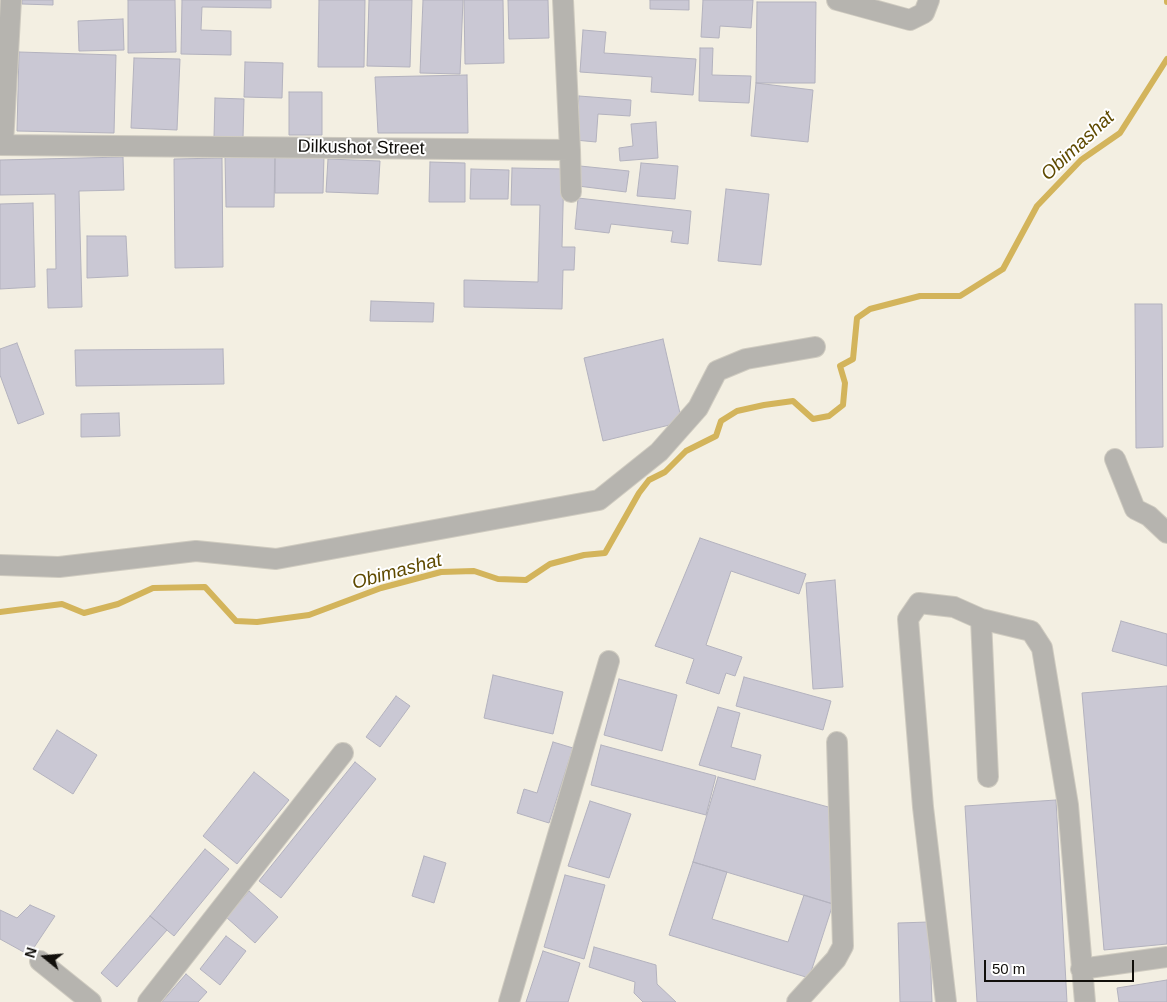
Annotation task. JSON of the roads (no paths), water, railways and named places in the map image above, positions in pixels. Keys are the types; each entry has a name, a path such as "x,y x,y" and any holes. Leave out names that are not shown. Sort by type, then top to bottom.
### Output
{"street":[{"path":"1,145 11,0"},
{"path":"564,0 571,192"},
{"path":"837,0 910,20 924,13 929,0"},
{"name":"Dilkushot Street","path":"1,145 570,150"},
{"path":"0,565 58,567 196,551 276,559 599,500 659,452 698,408 716,371 746,359 815,347"},
{"path":"1115,459 1135,509 1149,516 1167,533"},
{"path":"946,1002 923,807 908,619 919,603 954,607 981,619 1031,631 1042,648 1068,805 1085,1002"},
{"path":"981,619 988,777"},
{"path":"509,1002 609,661"},
{"path":"797,1002 836,959 842,946 837,742"},
{"path":"148,1002 343,753"},
{"path":"1081,969 1167,957"},
{"path":"40,961 91,1002"}],"waterway":[{"name":"Obimashat","path":"0,612 62,604 84,613 118,604 153,588 205,587 236,621 257,622 309,615 381,588 441,572 474,571 498,579 526,580 550,564 584,555 605,553 639,493 649,480 665,472 686,451 716,436 721,421 737,411 793,401 813,419 829,416 843,405 845,383 840,366 853,359 857,318 870,309 920,296 960,296 1003,269 1037,206 1081,160 1120,133 1167,59"}]}
